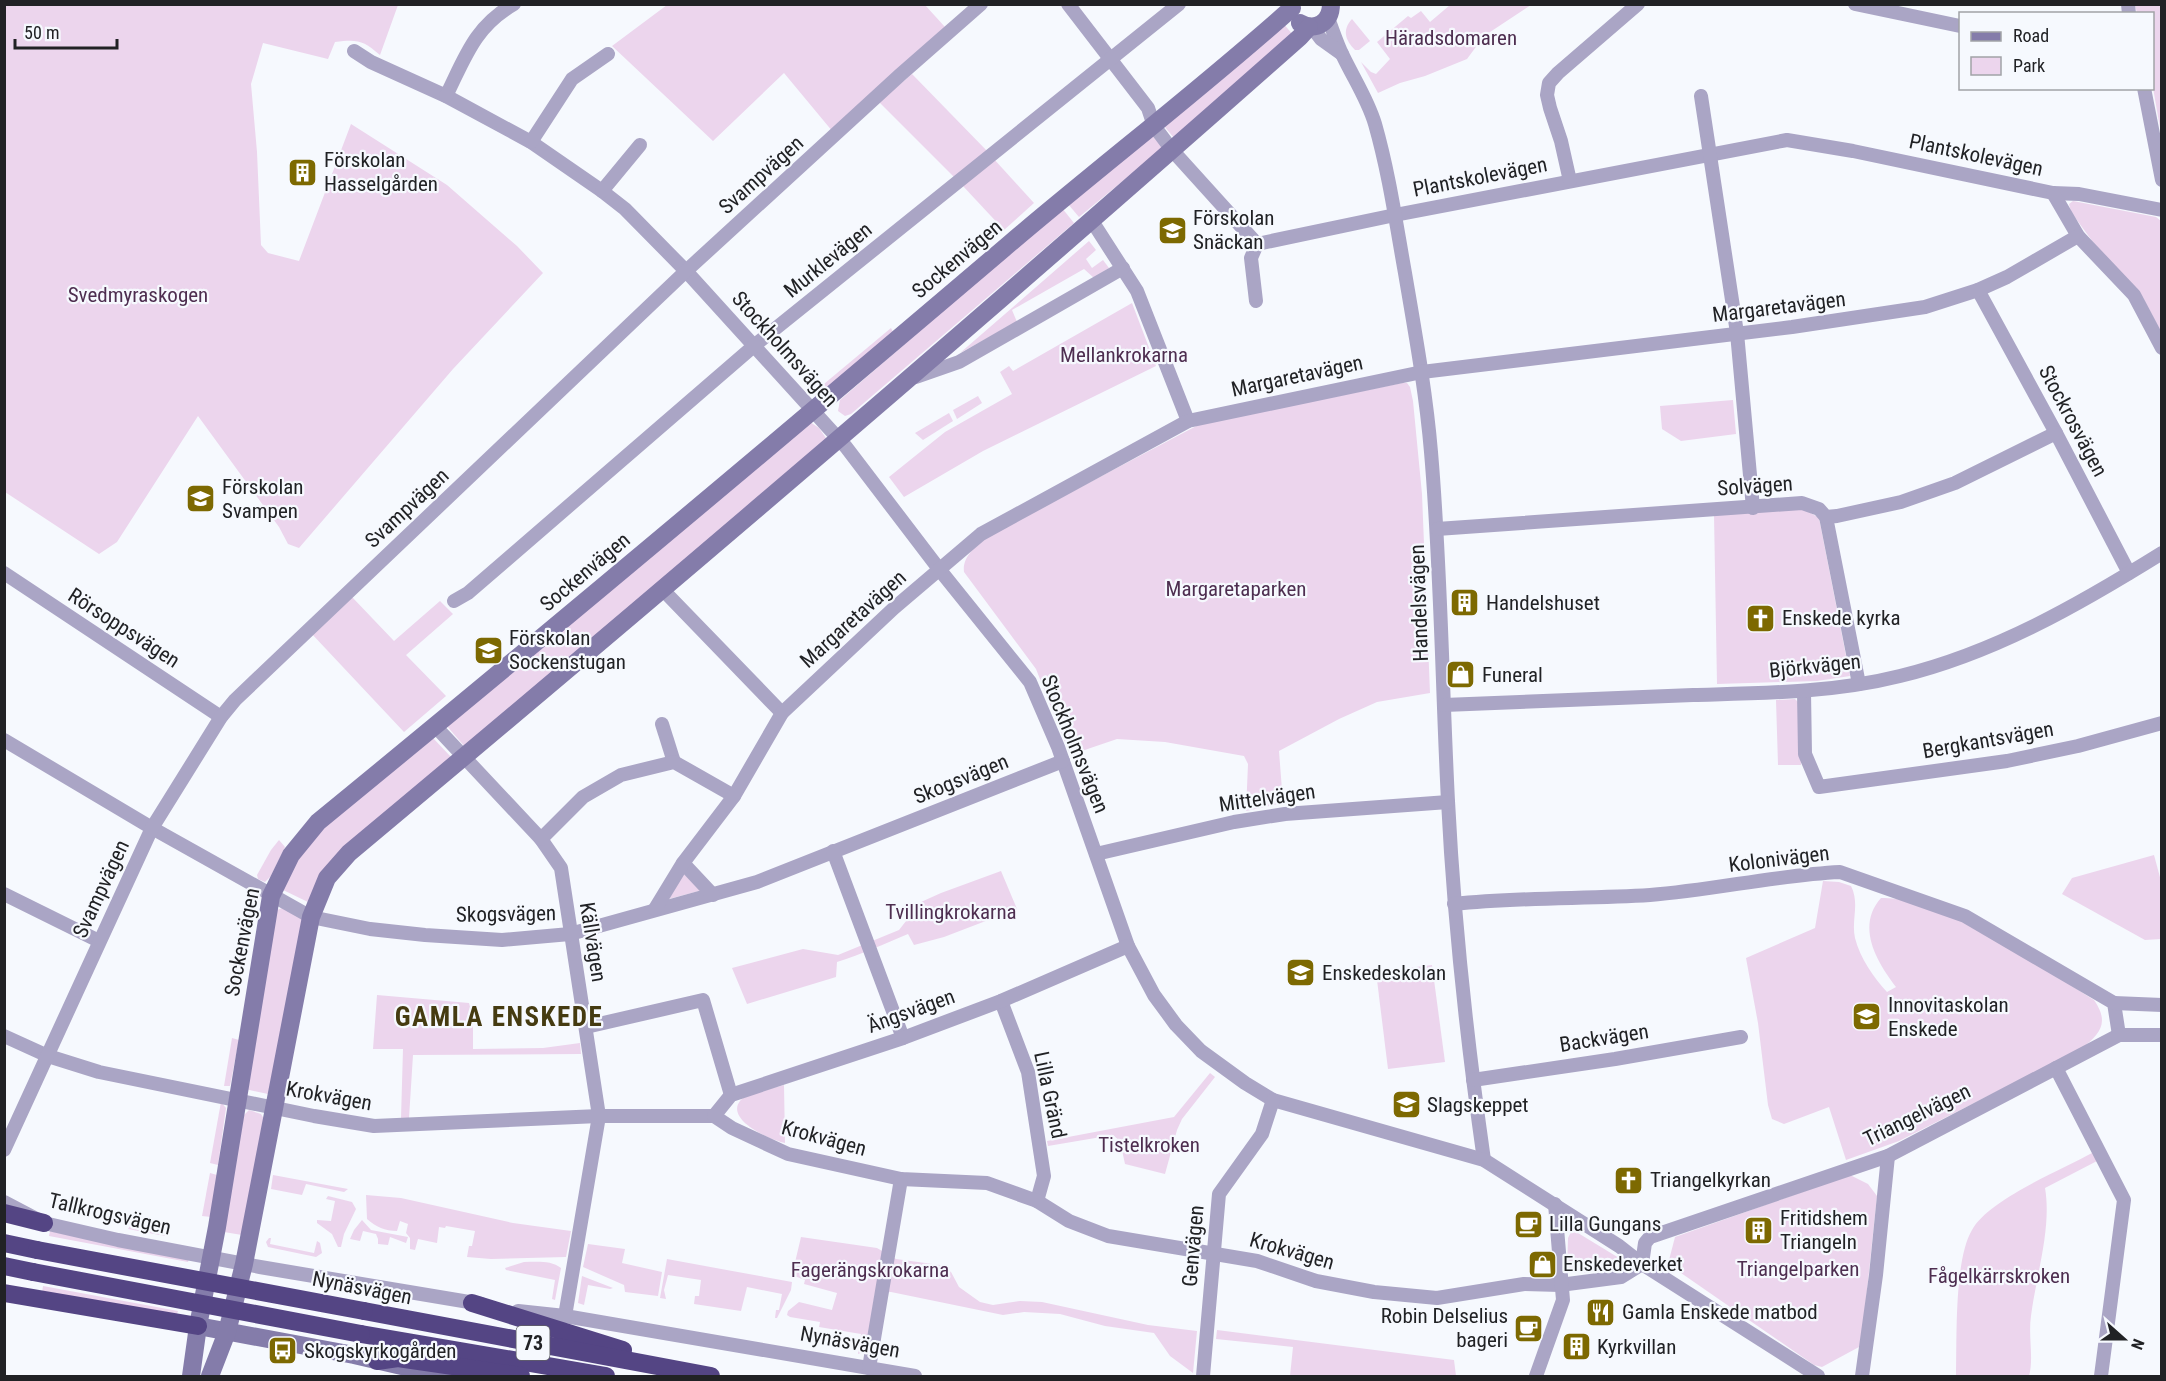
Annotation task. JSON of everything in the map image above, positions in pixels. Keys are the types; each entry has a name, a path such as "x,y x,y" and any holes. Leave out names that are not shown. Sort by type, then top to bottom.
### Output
{"highway":[{"path":"4,1213 44,1223"},
{"name":"Nynäsvägen","path":"4,1243 706,1376"},
{"name":"73","path":"4,1266 361,1334 606,1377"},
{"path":"4,1293 198,1326"},
{"path":"472,1303 706,1376"},
{"path":"377,1361 398,1358 521,1377"}],"street":[{"path":"446,96 471,46 486,24 514,4"},
{"name":"Svampvägen","path":"4,1150 152,828 221,717 235,700 686,271 981,4"},
{"path":"1068,4 1148,108 1154,126 1172,150 1257,244 1251,258 1256,301"},
{"name":"Murklevägen","path":"454,601 468,593 505,562 755,345 1179,4"},
{"path":"1570,181 1561,141 1550,108 1549,82 1638,4"},
{"path":"1855,4 1959,26"},
{"name":"Sockenvägen","path":"1292,6 1293,13 1299,22 1324,14"},
{"name":"Sockenvägen","path":"191,1377 271,896 291,855 318,822 813,411 1061,200 1154,126 1292,6"},
{"path":"210,1377 226,1332 244,1264 311,917 327,878 349,853 909,380 1324,14"},
{"name":"Handelsvägen","path":"1324,14 1321,39 1342,54 1361,88 1374,122 1386,166 1422,372 1437,529 1454,904 1484,1161"},
{"name":"Stockholmsvägen","path":"354,51 371,62 446,96 531,142 602,190 625,209 686,271 838,439 1030,682 1062,761 1128,946 1154,995 1176,1024 1210,1058 1273,1100 1484,1161 1555,1204 1642,1264 1818,1377"},
{"path":"531,142 572,79 608,54"},
{"path":"2144,90 2162,180"},
{"path":"1701,96 1737,333 1753,508"},
{"name":"Plantskolevägen","path":"1257,244 1395,215 1787,140 1853,151 2053,193 2079,194 2162,210"},
{"path":"602,190 640,145"},
{"path":"2053,193 2078,236 2134,295 2162,348"},
{"path":"1092,221 1137,291 1188,421"},
{"name":"Margaretavägen","path":"655,909 683,863 734,796 782,713 894,608 981,534 1188,421 1422,372 1792,327 1925,307 1978,290 2007,277 2078,236"},
{"path":"909,380 959,362 1123,268"},
{"name":"Stockrosvägen","path":"1978,290 2056,433 2128,573"},
{"path":"1859,684 1826,517 1901,502 1955,483 2056,433"},
{"name":"Solvägen","path":"1437,529 1802,503 1819,509 1826,517"},
{"name":"Björkvägen","path":"1444,705 1804,692 1900,676 2009,638 2070,608 2162,553"},
{"name":"Rörsoppsvägen","path":"4,573 221,717"},
{"path":"663,590 782,713"},
{"name":"Bergkantsvägen","path":"1804,692 1805,754 1819,787 2007,761 2078,746 2162,723"},
{"path":"662,724 674,762 734,796"},
{"name":"Källvägen","path":"435,726 541,838 561,868 599,1116 565,1316"},
{"name":"Skogsvägen","path":"4,740 152,828 311,917 370,928 436,936 502,940 570,934 758,882 833,850 1062,761"},
{"path":"541,838 584,797 621,775 674,762"},
{"name":"Mittelvägen","path":"1096,854 1234,822 1285,814 1448,802"},
{"path":"833,850 903,1038"},
{"path":"683,863 713,894"},
{"name":"Kolonivägen","path":"1454,904 1649,895 1840,872 1965,916 2114,1003 2162,1005"},
{"path":"4,894 99,941"},
{"name":"Ängsvägen","path":"731,1095 903,1038 1001,1001 1128,946"},
{"path":"586,1027 702,1000 731,1095 714,1116"},
{"name":"Lilla Gränd","path":"1001,1001 1028,1072 1044,1176 1037,1201"},
{"path":"2114,1003 2119,1035 2162,1035"},
{"name":"Triangelvägen","path":"1642,1264 1645,1243 1650,1237 1888,1156 2119,1035"},
{"name":"Krokvägen","path":"4,1036 48,1056 99,1072 374,1126 599,1116 714,1116 788,1154 901,1179 987,1182 1037,1201 1069,1221 1108,1236 1257,1261 1316,1281 1374,1292 1437,1298 1524,1284 1560,1285"},
{"name":"Backvägen","path":"1473,1080 1742,1037"},
{"path":"2055,1068 2124,1200 2101,1377"},
{"name":"Genvägen","path":"1203,1377 1219,1194 1262,1134 1273,1100"},
{"path":"1862,1377 1876,1275 1888,1156"},
{"path":"870,1368 901,1179"},
{"name":"Tallkrogsvägen","path":"4,1202 44,1223 118,1240 210,1257"},
{"path":"1536,1377 1563,1300 1555,1204"},
{"name":"Nynäsvägen","path":"210,1257 915,1377"},
{"path":"1560,1285 1621,1277 1642,1264"},
{"path":"198,1326 377,1361 445,1377"}],"green space":[{"name":"Svedmyraskogen","path":"4,5 398,5 380,55 369,46 354,41 335,42 328,59 263,43 251,84 261,245 268,253 299,261 351,124 447,185 517,246 543,273 453,369 299,548 288,544 279,527 198,416 117,542 99,554 5,492"},
{"path":"667,5 925,5 945,27 833,132 784,73 713,141 612,46"},
{"name":"Häradsdomaren","path":"1450,5 1531,5 1484,36 1467,59 1378,93 1361,62 1376,74 1390,59 1377,42 1408,16 1411,18 1421,11 1430,22"},
{"path":"2135,5 2161,5 2161,133 2153,90 2154,12 2137,12"},
{"path":"1352,19 1370,41 1359,50 1355,50 1346,35 1347,27"},
{"path":"1283,23 1293,35 1174,138 1164,126"},
{"path":"912,74 988,152 956,179 879,102"},
{"path":"1152,135 1163,148 1079,217 1068,204"},
{"path":"993,158 1034,203 1004,230 962,185"},
{"path":"2073,201 2156,217 2161,221 2161,332 2143,298 2093,242 2071,212 2069,204"},
{"path":"1062,208 1074,223 851,414 845,416 838,411 840,400"},
{"path":"1089,241 1096,250 1086,259 1092,268 1103,260 1109,268 1094,278 1084,269 1012,310 1017,322 960,353"},
{"name":"Mellankrokarna","path":"1132,303 1156,366 983,451 904,497 889,477 945,432 1012,394 1000,372 1009,366 1013,371"},
{"path":"891,328 894,334 817,396 812,394"},
{"name":"Margaretaparken","path":"1407,383 1410,387 1413,401 1422,494 1430,693 1377,702 1279,751 1283,803 1246,811 1248,764 1244,756 1165,742 1117,739 1070,755 1036,669 964,572 965,561 974,548 986,537 1202,423"},
{"path":"978,396 982,403 957,419 953,410"},
{"path":"1733,400 1736,434 1681,441 1662,429 1660,406"},
{"path":"949,413 953,421 923,440 915,433"},
{"path":"810,422 819,428 828,441 465,747 446,725"},
{"path":"1804,509 1819,518 1850,676 1817,681 1717,684 1714,515"},
{"path":"352,597 394,641 440,601 453,614 406,655 446,696 404,732 311,633"},
{"path":"1795,699 1799,703 1801,765 1778,765 1776,700"},
{"path":"432,737 451,757 310,903 281,889 289,868 315,834"},
{"path":"279,840 285,847 271,876 265,882 258,879 257,875"},
{"path":"2154,855 2161,881 2161,939 2145,940 2062,894 2072,878"},
{"name":"Tvillingkrokarna","path":"1001,871 1017,909 944,937 914,945 908,934 837,962 836,977 747,1004 732,968 803,949 838,955 899,930 921,902"},
{"path":"683,873 700,889 699,891 669,899"},
{"path":"1823,881 1839,882 1851,886 1855,899 1854,931 1857,945 1868,967 1887,992 1896,987 1876,955 1869,932 1870,920 1881,898 1905,900 1932,908 1991,936 2020,953 2094,1000 2099,1008 2102,1022 2098,1033 2081,1049 1899,1141 1846,1160 1829,1107 1784,1124 1772,1119 1746,958 1815,928"},
{"path":"282,908 305,919 268,1094 245,1089 277,910"},
{"path":"1432,965 1445,1062 1388,1069 1376,972"},
{"path":"377,995 469,1003 473,1018 473,1049 543,1048 580,1043 581,1054 413,1055 409,1118 401,1118 403,1049 373,1049"},
{"path":"232,1038 239,1040 230,1086 224,1086"},
{"name":"Tistelkroken","path":"1210,1073 1215,1077 1182,1119 1177,1130 1165,1174 1125,1164 1120,1141 1113,1135 1048,1146 1047,1141 1174,1117"},
{"path":"784,1085 785,1143 752,1128 744,1122 737,1108 743,1098"},
{"path":"221,1102 226,1108 218,1165 210,1163"},
{"path":"249,1110 261,1114 264,1119 242,1235 224,1232 242,1117"},
{"name":"Fågelkärrskroken","path":"2092,1153 2097,1161 2045,1188 2047,1203 2045,1236 2031,1316 2029,1376 1956,1376 1959,1280 1966,1243 1972,1230 1980,1219 2009,1197"},
{"path":"210,1173 217,1175 211,1217 202,1216"},
{"path":"273,1175 348,1189 344,1192 306,1184 302,1195 271,1189"},
{"name":"Triangelparken","path":"1850,1175 1868,1184 1877,1196 1862,1338 1859,1347 1822,1367 1814,1365 1668,1264 1675,1237"},
{"path":"366,1195 401,1198 513,1223 571,1231 566,1257 491,1259 467,1257 475,1231 446,1226 445,1228 439,1227 437,1243 418,1239 415,1250 410,1249 410,1238 406,1233 408,1224 400,1221 397,1231 393,1231 381,1228 367,1219"},
{"path":"328,1196 352,1202 356,1209 344,1234 341,1247 338,1247 332,1234 317,1223 317,1220 331,1221 335,1201 326,1199"},
{"path":"362,1220 371,1230 408,1237 406,1243 390,1237 388,1245 378,1244 376,1234 363,1231 360,1241 350,1239"},
{"path":"132,1223 167,1230 165,1236 128,1229"},
{"path":"50,1231 189,1259 188,1262 49,1236"},
{"path":"1571,1232 1578,1233 1619,1258 1622,1263 1610,1269 1595,1272 1567,1270 1568,1238"},
{"name":"Fagerängskrokarna","path":"801,1237 877,1248 896,1259 940,1265 951,1272 959,1287 980,1302 993,1305 1020,1301 1042,1302 1148,1325 1197,1331 1193,1373 1170,1356 1154,1333 1105,1326 1060,1314 1024,1312 1003,1315 891,1292 875,1293 866,1351 858,1354 861,1334 819,1327 820,1322 787,1315 788,1311 799,1302 832,1310 837,1293 804,1284 805,1280 792,1275"},
{"path":"271,1238 270,1244 314,1253 317,1241 320,1243 322,1253 316,1257 268,1247 266,1242"},
{"path":"588,1244 625,1249 622,1263 662,1272 658,1296 625,1292 624,1285 583,1267"},
{"path":"667,1259 792,1282 791,1290 777,1318 775,1318 776,1310 779,1310 782,1294 747,1287 741,1311 694,1304 695,1296 699,1296 701,1280 668,1275 664,1290 666,1299 660,1298"},
{"path":"524,1262 548,1263 561,1268 555,1300 552,1299 555,1280 505,1268"},
{"path":"582,1276 613,1288 588,1285 584,1305 578,1303"},
{"path":"43,1286 178,1311 177,1314 42,1293"},
{"path":"1217,1330 1454,1360 1456,1376 1290,1376 1293,1347 1216,1339"}],"place":[{"name":"Förskolan Hasselgården","path":"303,172"},
{"name":"Förskolan Snäckan","path":"1172,230"},
{"name":"Förskolan Svampen","path":"201,499"},
{"name":"Handelshuset","path":"1465,603"},
{"name":"Enskede kyrka","path":"1761,618"},
{"name":"Förskolan Sockenstugan","path":"488,650"},
{"name":"Funeral","path":"1461,675"},
{"name":"Enskedeskolan","path":"1301,973"},
{"name":"Innovitaskolan Enskede","path":"1867,1017"},
{"name":"Slagskeppet","path":"1406,1105"},
{"name":"Triangelkyrkan","path":"1629,1180"},
{"name":"Lilla Gungans","path":"1528,1224"},
{"name":"Fritidshem Triangeln","path":"1759,1230"},
{"name":"Enskedeverket","path":"1542,1264"},
{"name":"Gamla Enskede matbod","path":"1601,1312"},
{"name":"Robin Delselius bageri","path":"1529,1328"},
{"name":"Kyrkvillan","path":"1576,1347"},
{"name":"Skogskyrkogården","path":"283,1351"}],"district":[{"name":"GAMLA ENSKEDE","path":"499,1017"}]}
